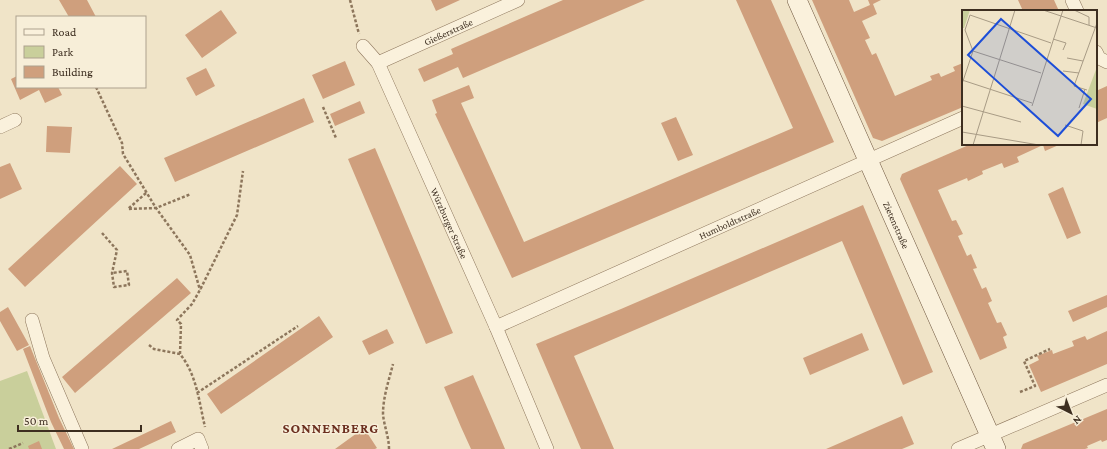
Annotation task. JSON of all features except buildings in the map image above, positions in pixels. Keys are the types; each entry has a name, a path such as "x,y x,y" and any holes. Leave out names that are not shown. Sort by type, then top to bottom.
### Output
{"street":[{"name":"Gießerstraße","path":"378,63 518,0"},
{"name":"Zietenstraße","path":"797,0 994,442"},
{"path":"1072,0 1077,10"},
{"name":"Würzburger Straße","path":"363,46 378,63 496,327 547,449"},
{"name":"Humboldtstraße","path":"496,327 962,118"},
{"path":"0,127 15,120"},
{"path":"32,320 43,358 82,449"},
{"path":"958,449 994,442 1107,385"},
{"path":"178,449 202,439"}],"path":[{"path":"350,0 363,46"},
{"path":"96,88 122,142 124,154 146,193 190,255 200,290"},
{"path":"323,108 336,138"},
{"path":"202,439 197,392 193,376 180,354 181,324 177,320 192,304 200,290 237,215 243,171"},
{"path":"146,193 128,209 156,208 191,194"},
{"path":"102,233 117,250 112,273 114,287 129,285 128,271 112,273"},
{"path":"197,392 298,326"},
{"path":"149,344 154,349 180,354"},
{"path":"1020,392 1034,386 1024,361 1050,349"},
{"path":"389,449 383,414 384,401 393,364"},
{"path":"9,449 23,443"}],"green space":[{"path":"27,371 56,449 0,449 0,381"}],"district":[{"name":"SONNENBERG","path":"331,428"}]}
